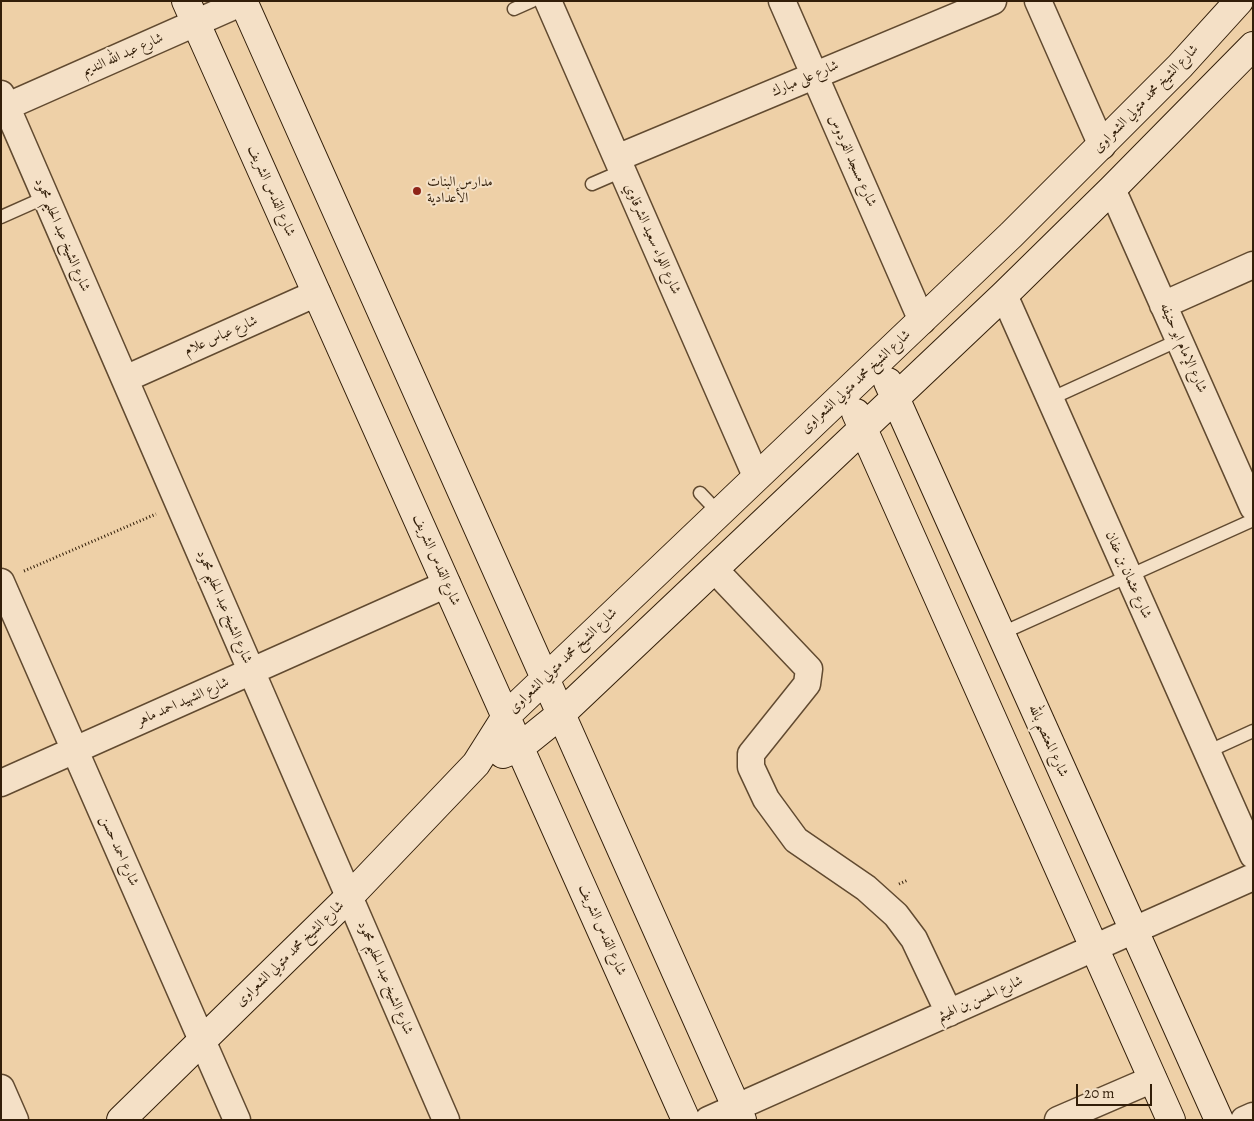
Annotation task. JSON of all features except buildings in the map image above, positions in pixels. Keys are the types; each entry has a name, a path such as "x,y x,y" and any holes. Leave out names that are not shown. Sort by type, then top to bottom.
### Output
{"street":[{"path":"244,1 739,1113"},
{"name":"شارع عبد الله النديم","path":"3,103 191,12 244,1"},
{"name":"شارع اللواء سعيد الشرقاوي","path":"548,1 756,476"},
{"name":"شارع مسجد الفردوس","path":"782,1 922,321"},
{"name":"شارع على مبارك","path":"620,164 814,75 992,1"},
{"path":"1038,1 1102,146"},
{"name":"شارع الشيخ محمد متولي الشعراوى","path":"121,1120 349,896 476,764 507,715 545,678 709,503 756,476 922,321 1102,146 1239,1"},
{"name":"شارع القدس الشريف","path":"191,12 507,715 686,1120"},
{"name":"شارع الشيخ محمد متولي الشعراوى","path":"476,764 520,747 561,714 1004,295 1253,46"},
{"name":"شارع الشيخ عبد الحليم محمود","path":"3,103 125,379 446,1120"},
{"name":"شارع الإمام ابو حنيفه","path":"1112,189 1179,340 1248,482 1253,507"},
{"path":"1163,305 1253,265"},
{"name":"شارع عباس علام","path":"125,379 317,293"},
{"name":"شارع عثمان بن عفان","path":"1004,295 1253,855"},
{"name":"شارع المعتصم بالله","path":"878,361 1218,1120"},
{"path":"846,391 1171,1120"},
{"path":"714,569 809,669 807,684 751,754 751,767 766,799 796,840 866,888 896,915 914,939 949,1013"},
{"name":"شارع احمد حسن","path":"10,577 75,750 237,1120"},
{"name":"شارع الشهيد احمد ماهر","path":"1,783 447,584"},
{"name":"شارع الحسن بن الهيثم","path":"708,1120 739,1113 949,1013 1253,877"},
{"path":"1058,1120 1153,1079"},
{"path":"1,1088 15,1120"},
{"path":"1244,1120 1253,1116"}],"lane":[{"path":"514,9 532,1"},
{"path":"592,184 620,164"},
{"path":"1,217 46,198"},
{"path":"1050,399 1179,340"},
{"path":"1000,634 1253,520"},
{"path":"1207,752 1253,731"}],"path":[{"path":"10,577 179,504"}],"place":[{"name":"مدارس البنات الأعدادية","path":"417,191"}]}
